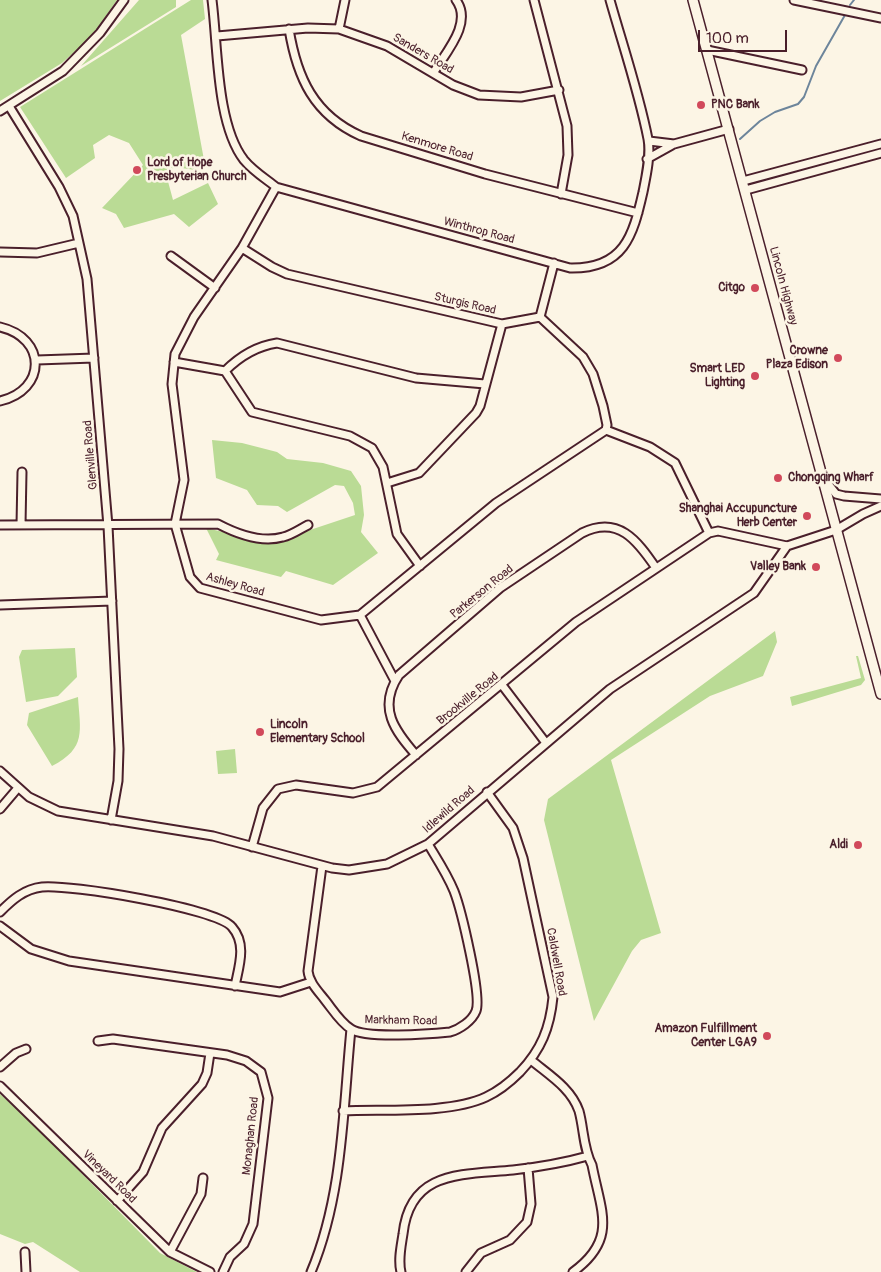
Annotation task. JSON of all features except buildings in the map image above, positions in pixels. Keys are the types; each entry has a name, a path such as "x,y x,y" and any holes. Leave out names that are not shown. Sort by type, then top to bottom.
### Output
{"main road":[{"name":"Lincoln Highway","path":"694,0 881,694"}],"street":[{"path":"0,112 63,71 100,33 124,0"},
{"name":"Winthrop Road","path":"212,0 224,112 230,132 243,159 276,187 554,263 583,268 602,263 620,250 631,236 638,213 649,141 610,0"},
{"path":"340,29 345,0"},
{"path":"434,72 460,29 462,18 461,6 455,0 449,0"},
{"path":"534,0 559,90 568,140 568,154 560,194"},
{"path":"794,0 823,3 881,18"},
{"name":"Sanders Road","path":"217,36 289,29 340,29 387,46 453,84 479,95 521,97 559,90"},
{"name":"Kenmore Road","path":"289,29 296,63 312,97 332,120 342,127 361,136 485,174 638,213"},
{"path":"707,50 802,70"},
{"name":"Glenville Road","path":"9,106 59,187 73,216 87,279 108,526 119,749 118,781 111,820"},
{"path":"647,159 674,144 729,129"},
{"path":"649,141 674,144"},
{"path":"743,181 881,144"},
{"path":"746,190 881,153"},
{"name":"Ashley Road","path":"276,187 242,248 182,338 174,362 174,403 184,480 176,524 190,577 200,588 321,620 360,615"},
{"path":"0,252 37,253 80,243"},
{"name":"Sturgis Road","path":"242,248 287,274 502,324 540,317"},
{"path":"171,256 215,288"},
{"path":"416,755 398,734 391,722 389,707 394,682 360,615 496,503 606,430 607,425 603,406 593,374 583,357 540,317 554,263"},
{"path":"388,484 419,473 476,413 480,406 502,324"},
{"path":"0,327 19,335 33,349 37,360 30,382 18,394 0,401"},
{"path":"174,362 225,371 252,351 277,343 416,378 485,384"},
{"path":"37,360 94,358"},
{"path":"225,371 252,412 350,436 372,448 383,467 388,484 397,534 420,566"},
{"path":"606,430 650,447 675,464 709,533 718,531 786,546 836,530 881,506"},
{"path":"21,525 22,472"},
{"path":"821,476 836,494 881,499"},
{"path":"0,525 218,524 264,540 284,537 308,525"},
{"name":"Parkerson Road","path":"394,682 399,675 500,588 588,529 606,527 626,533 636,540 656,568"},
{"name":"Brookville Road","path":"252,847 263,808 278,789 296,785 341,793 371,790 384,783 576,622 709,533"},
{"name":"Idlewild Road","path":"0,771 17,789 44,806 58,811 213,836 322,866 349,870 387,864 428,844 610,689 754,594 786,546"},
{"path":"0,605 112,601"},
{"path":"502,685 546,743"},
{"path":"0,809 17,789"},
{"name":"Caldwell Road","path":"343,1111 451,1106 470,1103 499,1090 531,1060 548,1028 553,997 524,858 514,828 487,792"},
{"name":"Markham Road","path":"311,982 344,1024 356,1032 391,1034 450,1032 463,1026 473,1017 477,1010 478,1000 460,907 445,872 428,844"},
{"path":"0,926 19,942 52,957 280,992 311,982 308,971 322,866"},
{"path":"0,912 21,894 44,887 178,905 207,913 232,926 237,935 242,954 235,986"},
{"path":"311,1272 324,1237 333,1200 351,1029"},
{"name":"Monaghan Road","path":"98,1041 113,1038 235,1057 256,1067 264,1080 268,1098 253,1224 244,1244 230,1257 223,1272"},
{"path":"0,1067 16,1052 26,1048"},
{"path":"117,1201 143,1172 162,1128 202,1084 207,1073 210,1053"},
{"path":"531,1060 564,1087 579,1111 602,1212 602,1237 598,1250 573,1272"},
{"name":"Vineyard Road","path":"0,1086 170,1252 210,1272"},
{"path":"401,1272 400,1261 405,1216 414,1200 426,1187 447,1176 556,1165 588,1156"},
{"path":"466,1272 481,1252 510,1240 527,1222 531,1204 528,1168"},
{"path":"170,1252 201,1194 203,1178"},
{"path":"25,1252 26,1272"}],"green space":[{"path":"0,0 117,0 92,36 62,63 0,101"},
{"path":"139,0 176,0 176,7 81,66"},
{"path":"191,0 203,0 205,19 181,35 204,160 196,170 174,167 166,174 173,200 208,183 218,204 189,227 174,214 124,228 116,214 102,208 143,165 129,143 109,135 93,145 95,158 66,178 20,107"},
{"path":"212,440 242,443 277,452 287,459 323,463 351,471 361,486 364,515 361,532 378,553 333,585 286,571 281,577 216,560 219,554 206,528 271,543 355,515 353,503 344,486 335,485 287,512 278,506 257,505 247,490 216,478"},
{"path":"775,631 777,642 763,676 710,696 611,760 661,933 641,940 632,951 594,1021 544,820 548,799"},
{"path":"75,648 77,677 58,696 26,702 19,657 22,650"},
{"path":"856,656 858,656 865,680 861,685 792,706 790,697 861,678"},
{"path":"78,697 79,738 71,752 52,766 27,725 29,713"},
{"path":"235,749 237,773 218,774 216,751"},
{"path":"0,1094 25,1116 160,1253 197,1272 80,1272 33,1242 25,1244 0,1234"}],"waterway":[{"path":"850,5 854,0"},
{"path":"740,139 760,121 775,112 798,104 804,97 816,66 845,15"}],"place":[{"name":"PNC Bank","path":"701,105"},
{"name":"Lord of Hope Presbyterian Church","path":"137,170"},
{"name":"Citgo","path":"755,288"},
{"name":"Crowne Plaza Edison","path":"838,358"},
{"name":"Smart LED Lighting","path":"755,376"},
{"name":"Chongqing Wharf","path":"778,478"},
{"name":"Shanghai Accupuncture Herb Center","path":"807,516"},
{"name":"Valley Bank","path":"816,567"},
{"name":"Lincoln Elementary School","path":"260,732"},
{"name":"Aldi","path":"858,845"},
{"name":"Amazon Fulfillment Center LGA9","path":"767,1036"}]}
